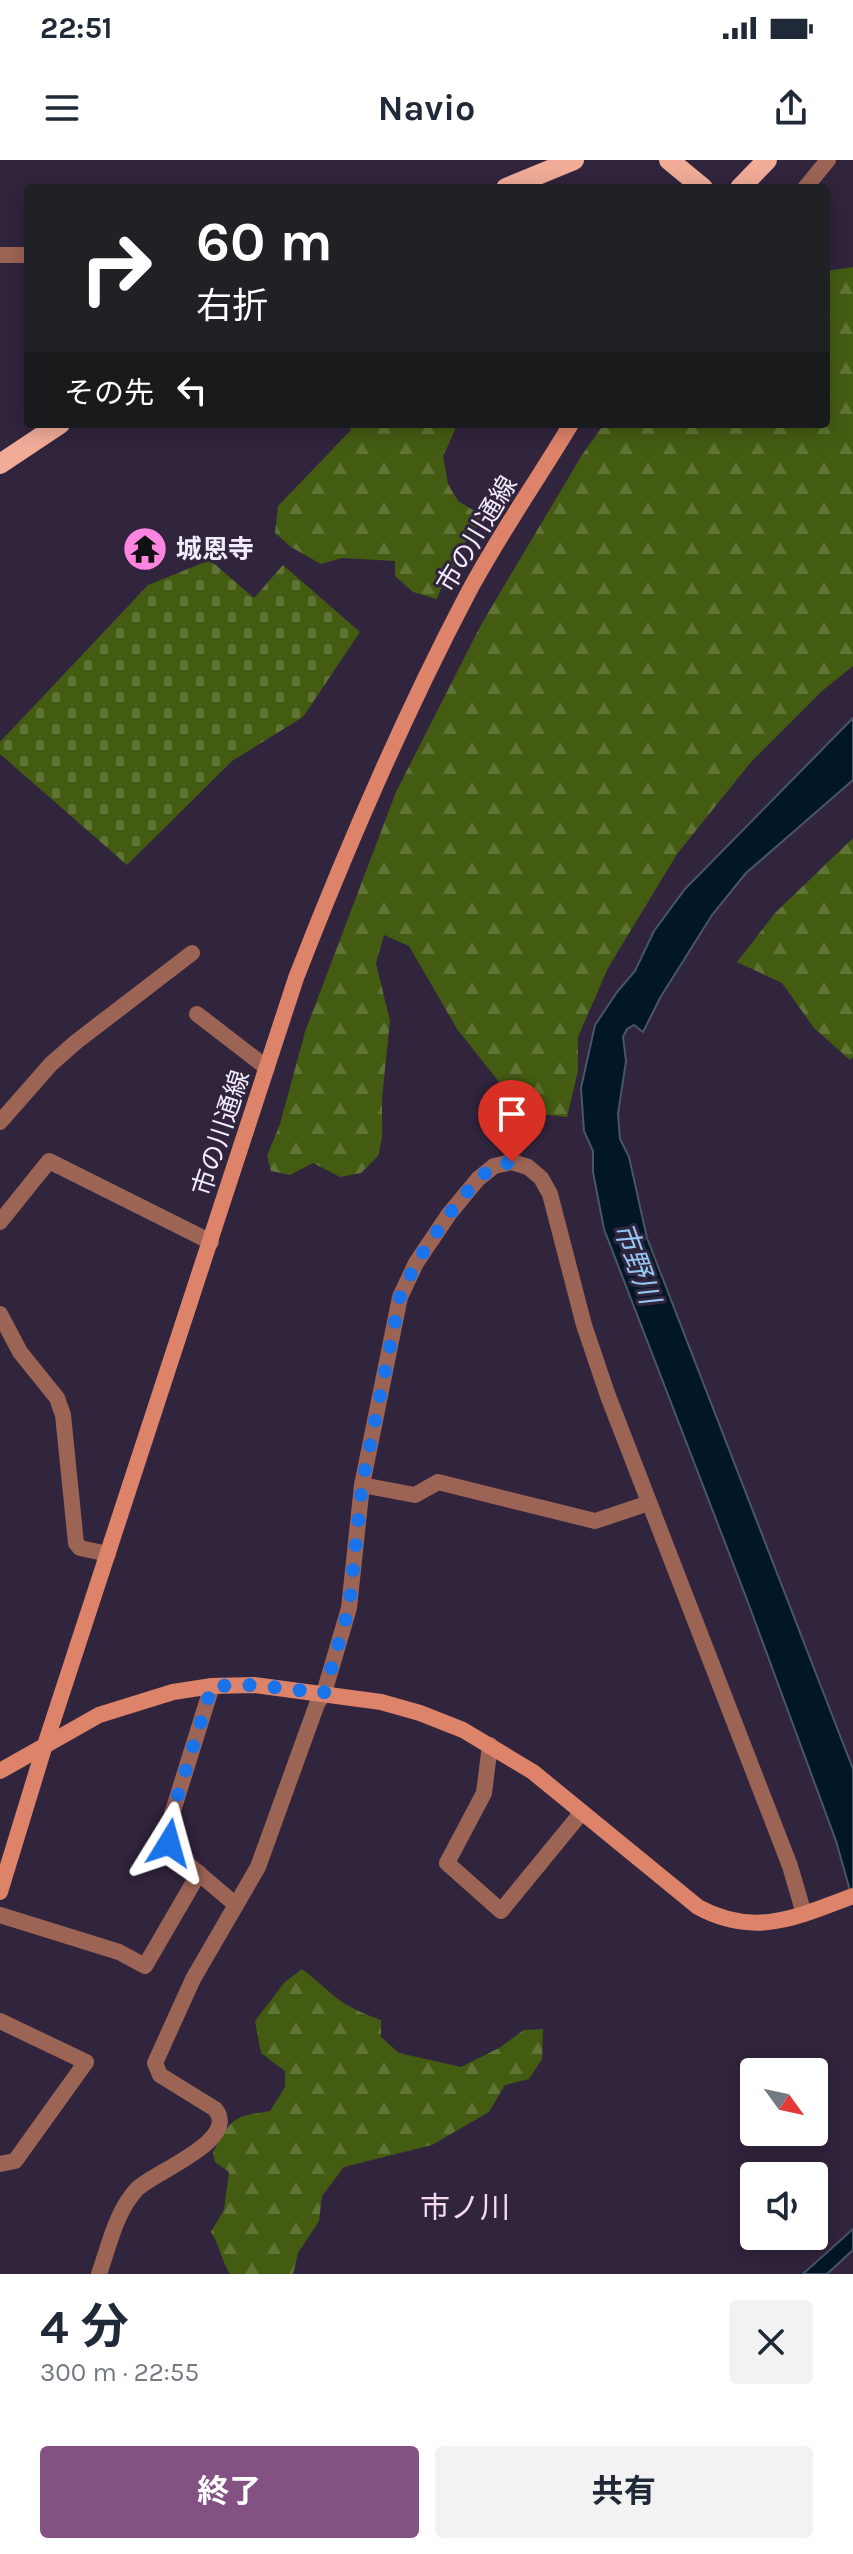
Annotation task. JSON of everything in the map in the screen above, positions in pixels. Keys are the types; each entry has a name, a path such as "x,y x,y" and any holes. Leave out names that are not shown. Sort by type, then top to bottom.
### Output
{"main road":[{"path":"516,184 574,160"},
{"path":"669,160 698,184"},
{"path":"744,184 767,160"},
{"path":"0,464 54,428"}],"street":[{"path":"808,184 828,160"},
{"path":"0,255 24,255"},
{"name":"市の川通線","path":"0,1892 44,1748 296,978 367,801 468,593 569,428"},
{"path":"0,1122 51,1064 192,953"},
{"path":"197,1014 267,1068"},
{"path":"0,1222 49,1161 211,1242"},
{"path":"99,2274 118,2221 136,2190 150,2178 203,2147 221,2123 220,2114 215,2109 160,2075 155,2063 193,1979 258,1867 317,1704 324,1693 349,1608 362,1485 394,1321 405,1285 449,1214 478,1179 494,1166 512,1162 528,1167 541,1178 550,1194 584,1325 649,1503 790,1866 804,1914"},
{"path":"0,1314 20,1352 57,1398 63,1415 76,1543 80,1548 108,1554"},
{"path":"362,1485 415,1495 438,1482 595,1521 649,1503"},
{"path":"0,1771 99,1715 173,1692 212,1686 254,1685 324,1693 381,1702 420,1713 463,1730 490,1745 533,1772 698,1907 719,1918 742,1924 768,1923 853,1896"},
{"path":"212,1686 167,1830 169,1843 176,1854 236,1905"},
{"path":"490,1745 484,1793 447,1863 501,1911 582,1812"},
{"path":"0,1915 119,1952 145,1966 199,1873"},
{"path":"0,2021 86,2062 15,2161 0,2164"}],"green space":[{"path":"853,267 853,666 822,691 751,762 677,854 608,968 578,1037 578,1071 567,1117 523,1112 457,1029 409,946 384,935 376,963 390,1021 378,1156 361,1173 340,1177 313,1163 290,1175 271,1171 267,1156 280,1124 305,1032 396,792 482,623 582,455 601,428 830,428 830,270"},
{"path":"350,428 454,428 443,456 448,484 458,501 478,513 480,523 466,541 458,566 444,580 437,599 413,592 395,576 395,561 342,558 321,564 291,547 275,533 278,506"},
{"path":"210,560 254,598 283,565 360,632 303,717 232,761 127,865 0,754 0,742 148,585"},
{"path":"853,838 853,1057 850,1060 814,1028 782,983 737,962 775,913"},
{"path":"302,1969 344,2003 381,2020 381,2037 399,2053 461,2067 499,2048 524,2030 543,2029 542,2059 529,2079 505,2085 489,2112 432,2145 344,2167 322,2196 319,2221 298,2253 293,2274 230,2274 211,2232 224,2210 229,2172 215,2162 213,2152 234,2121 270,2111 285,2087 285,2071 261,2053 255,2021 284,1983"}],"water":[{"name":"市野川","path":"853,718 853,780 746,873 712,915 660,998 643,1032 634,1025 627,1029 623,1037 626,1061 618,1114 620,1139 629,1157 647,1238 853,1769 853,1901 836,1841 746,1597 604,1229 593,1172 593,1151 584,1131 581,1088 595,1025 635,971 654,931 685,889"},
{"path":"853,2229 853,2250 827,2274 803,2274"}],"place":[{"name":"城恩寺","path":"145,549"}],"district":[{"name":"市ノ川","path":"465,2208"}],"route":[{"path":"169,1843 167,1830 212,1686 254,1685 324,1693 349,1608 362,1485 400,1297 416,1263 449,1214 478,1179 494,1166 512,1162"}]}
